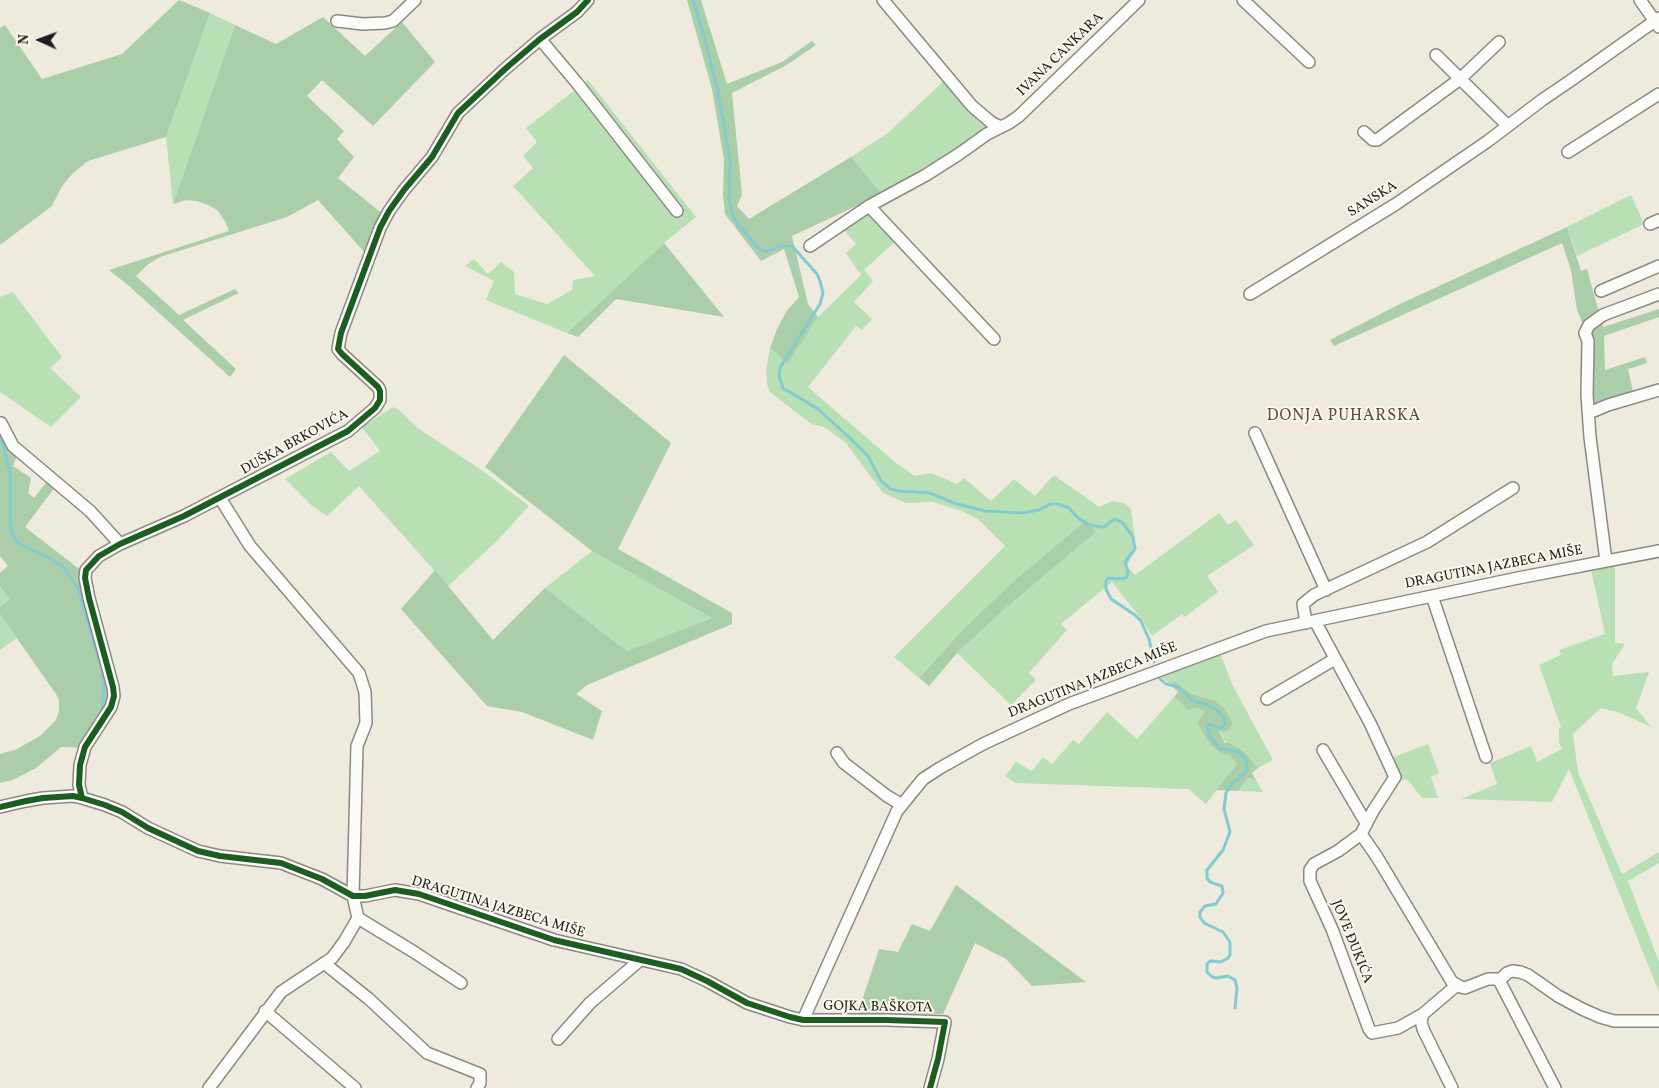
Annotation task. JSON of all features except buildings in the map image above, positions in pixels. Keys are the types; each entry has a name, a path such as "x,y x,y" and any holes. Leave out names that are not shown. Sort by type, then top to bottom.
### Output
{"street":[{"path":"337,21 363,24 393,21 415,0"},
{"name":"DUŠKA BRKOVIĆA","path":"82,798 79,775 85,747 111,707 114,696 88,592 85,578 86,570 100,556 120,544 184,516 348,431 379,404 381,396 378,387 338,349 341,333 380,228 404,190 432,157 458,113 482,89 540,39 577,12 588,0"},
{"path":"883,0 972,106 992,123 1001,127"},
{"name":"IVANA CANKARA","path":"810,246 869,206 926,174 959,154 986,134 1019,116 1139,0"},
{"path":"1243,0 1309,62"},
{"name":"SANSKA","path":"1250,294 1396,204 1542,100 1657,22 1640,0"},
{"path":"540,39 577,83 677,211"},
{"path":"1364,132 1373,140 1376,140 1460,79 1500,42"},
{"path":"1436,55 1508,126"},
{"path":"1568,152 1659,94"},
{"path":"869,206 994,339"},
{"path":"1601,291 1659,266"},
{"path":"1606,561 1590,437 1587,395 1588,341 1585,333 1594,320 1603,314 1659,294"},
{"path":"1589,413 1608,405 1659,390"},
{"path":"1,423 13,446 90,511 120,544"},
{"path":"1255,433 1326,590"},
{"path":"1310,622 1303,609 1305,602 1314,596 1427,542 1513,488"},
{"path":"209,1088 281,992 332,958 358,918 353,896 357,746 366,723 365,692 359,673 250,546 220,498"},
{"name":"DRAGUTINA JAZBECA MIŠE","path":"353,896 365,896 395,890 419,894 554,940 639,961 681,969 747,1003 803,1020 897,812 924,779 983,744 1069,704 1266,630 1659,551"},
{"path":"1432,596 1486,757"},
{"name":"JOVE ĐUKIĆA","path":"1310,622 1336,658 1395,774 1393,781 1363,828 1338,851 1314,864 1310,870 1310,881 1332,929 1369,1029 1372,1034 1398,1028 1423,1014 1457,985"},
{"path":"1267,699 1336,658"},
{"path":"1323,750 1377,857 1452,982 1465,988 1488,979 1493,978 1499,981 1555,1088"},
{"path":"838,753 844,763 887,796 902,805"},
{"path":"0,807 26,800 43,798 73,796 82,798 122,812 148,828 198,851 220,856 282,863 322,879 353,896"},
{"path":"358,918 461,983"},
{"path":"558,1039 590,1003 639,961"},
{"path":"324,963 369,1000 428,1054 480,1074 480,1083 477,1088"},
{"path":"1499,981 1507,973 1512,971 1520,972 1528,975 1558,996 1600,1017 1614,1021 1659,1021"},
{"path":"265,1011 355,1088"},
{"path":"1423,1014 1420,1021 1422,1029 1452,1088"},
{"name":"GOJKA BAŠKOTA","path":"803,1020 945,1022 930,1088"}],"green space":[{"path":"179,0 210,13 166,137 88,161 73,173 62,186 52,206 0,245 0,28 5,25 42,79 122,54"},
{"path":"687,0 701,0 727,84 782,62 812,41 816,45 785,66 732,93 742,195 737,206 749,219 851,157 882,194 792,236 808,304 818,317 788,363 770,348 786,312 799,297 784,249 761,261 725,214 723,195 724,160 712,89"},
{"path":"210,13 235,25 173,204 166,137"},
{"path":"323,17 365,56 402,22 435,62 373,126 322,80 307,96 344,131 337,139 354,157 338,178 389,219 373,262 318,200 287,217 160,257 147,265 136,276 179,315 235,289 239,293 183,320 236,369 230,377 109,270 229,231 217,210 208,205 186,200 173,204 235,25 276,44"},
{"path":"947,78 995,126 956,155 882,194 851,157 888,133"},
{"path":"588,80 696,217 664,243 567,333 486,300 494,281 465,266 474,259 488,274 501,262 514,272 515,294 547,304 572,290 573,280 595,276 513,186 533,168 523,156 537,142 526,128"},
{"path":"1631,195 1644,224 1577,256 1567,227"},
{"path":"868,212 901,236 864,270 873,281 854,302 872,319 862,330 856,326 808,387 896,463 915,476 931,473 957,484 964,478 991,501 1014,479 1035,496 1054,475 1099,507 1112,501 1124,503 1131,509 1135,549 1127,566 1135,575 1219,513 1228,525 1236,520 1254,545 1207,576 1218,592 1185,617 1182,614 1152,636 1143,621 1112,582 1061,624 1067,630 1029,673 1036,680 1011,705 957,653 1006,608 1096,532 959,634 919,678 894,657 1005,546 979,520 962,511 933,502 906,503 883,493 845,442 824,427 811,424 770,392 766,371 770,348 788,362 818,317 861,275 846,253 856,244 843,229"},
{"path":"1567,227 1581,271 1587,269 1603,327 1659,309 1659,317 1604,336 1605,370 1645,357 1647,363 1628,369 1633,392 1589,408 1585,329 1577,310 1571,270 1562,243 1334,346 1330,340 1400,304"},
{"path":"664,243 724,317 616,299 578,337 567,333"},
{"path":"13,292 62,357 50,368 81,397 51,427 0,392 0,297"},
{"path":"564,355 671,443 618,549 732,613 732,624 587,685 576,694 602,711 593,740 522,712 487,706 401,609 435,570 493,640 545,588 627,651 712,618 592,551 485,467"},
{"path":"393,407 399,410 419,429 483,471 529,506 496,542 448,586 359,486 327,516 311,505 285,479 331,452 349,471 380,451 362,427"},
{"path":"0,419 18,452 13,466 31,478 28,493 34,498 48,480 55,487 25,527 87,575 117,685 86,748 61,747 36,768 13,780 0,783 0,754 15,750 40,736 56,720 59,711 59,700 0,614 0,607 10,600 0,587 0,573 8,566 0,556"},
{"path":"1087,520 1096,532 1006,608 957,653 929,686 919,678 959,634 1014,581"},
{"path":"592,551 713,618 627,651 545,588"},
{"path":"1615,564 1615,643 1625,644 1612,664 1613,676 1649,672 1636,708 1651,727 1618,712 1601,708 1573,734 1578,772 1622,874 1659,852 1659,863 1628,881 1659,962 1659,992 1569,769 1552,802 1461,799 1497,784 1490,763 1531,746 1537,762 1562,749 1559,742 1559,728 1561,727 1539,665 1561,655 1559,650 1605,634 1591,569"},
{"path":"0,588 11,600 0,607"},
{"path":"0,614 17,638 0,650"},
{"path":"1220,653 1232,684 1273,760 1258,768 1245,752 1230,743 1226,743 1204,697 1190,693 1175,681 1170,684 1158,674"},
{"path":"1175,681 1190,693 1215,701 1224,708 1233,723 1227,732 1219,731 1225,743 1230,743 1245,752 1258,768 1252,773 1256,780 1248,778 1238,791 1216,790 1237,764 1229,755 1222,754 1210,744 1197,723 1205,711 1198,708 1188,710 1174,697 1178,692 1170,684"},
{"path":"1174,697 1188,710 1198,708 1205,711 1229,755 1237,764 1206,804 1188,789 1015,783 1005,776 1016,762 1032,771 1043,757 1052,764 1073,740 1079,744 1107,712 1137,739"},
{"path":"1428,744 1439,773 1431,777 1438,798 1422,798 1408,780 1399,779 1398,771 1391,758"},
{"path":"1248,778 1256,780 1263,792 1238,791"},
{"path":"956,885 1086,982 1032,986 1006,959 975,943 943,1014 858,1013 879,949 898,952 912,924 930,931"}],"waterway":[{"path":"693,0 718,92 730,160 729,201 732,214 757,247 764,251 780,246 792,246 817,274 823,293 820,304 780,368 779,376 783,388 818,409 850,438 868,456 881,481 891,489 930,493 954,503 985,511 1022,513 1039,510 1050,504 1058,504 1069,508 1087,524 1104,527 1114,519 1122,522 1133,537 1135,549 1125,562 1128,572 1127,577 1124,579 1108,578 1106,589 1111,599 1141,621 1149,639 1154,662"},
{"path":"0,435 10,471 10,520 12,534 18,543 50,558 64,568 78,588 102,670 104,687 102,712"},
{"path":"1157,676 1166,684 1178,687 1193,701 1217,710 1225,719 1224,726 1221,728 1209,724 1209,735 1219,748 1239,752 1247,762 1245,773 1230,786 1226,793 1224,809 1230,832 1223,850 1207,870 1207,878 1210,882 1222,886 1223,893 1216,904 1205,906 1200,912 1200,917 1204,923 1223,932 1230,942 1230,955 1228,958 1221,962 1210,961 1207,964 1207,972 1212,977 1228,976 1235,980 1237,988 1235,1008"}],"cycle path":[{"path":"82,798 79,785 80,765 85,747 111,707 114,696 89,598 85,578 86,570 99,556 120,544 184,516 348,431 375,408 380,400 378,387 338,349 341,333 380,228 404,190 432,157 458,113 505,69 540,39 577,12 588,0"},
{"path":"0,807 43,798 73,796 82,798 122,812 148,828 198,851 220,856 281,863 322,879 353,896 365,896 395,890 419,894 554,940 681,969 747,1003 803,1020 945,1022 930,1088"}],"district":[{"name":"DONJA PUHARSKA","path":"1344,417"}]}
